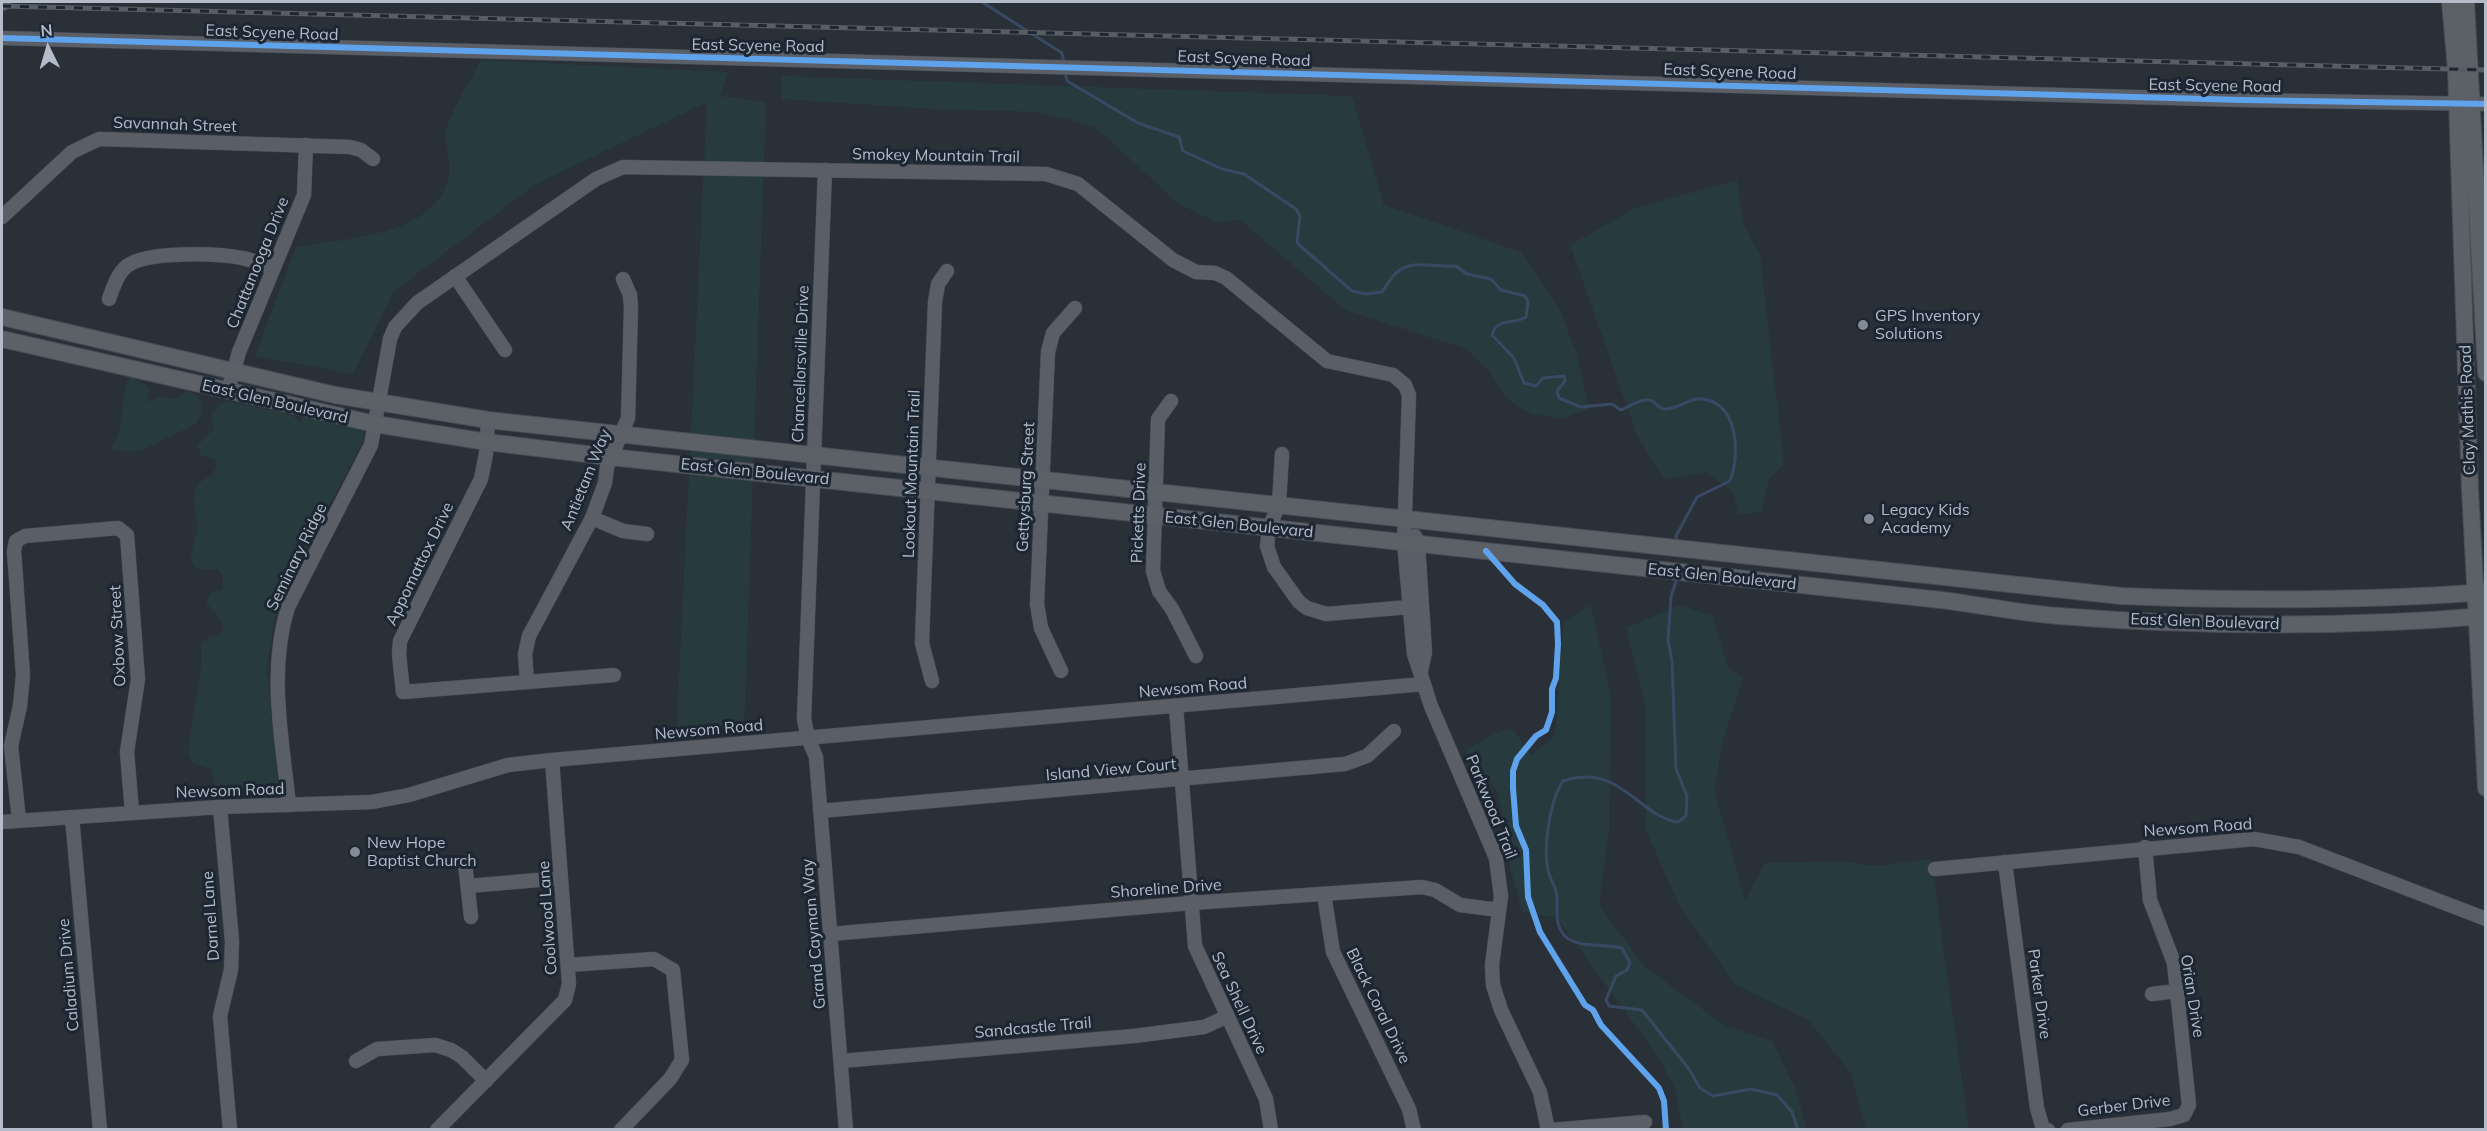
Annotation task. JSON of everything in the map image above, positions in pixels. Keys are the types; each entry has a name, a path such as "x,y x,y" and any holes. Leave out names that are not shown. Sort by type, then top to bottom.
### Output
{"main road":[{"path":"2450,2 2472,104"},
{"path":"2466,2 2472,104"},
{"name":"Clay Mathis Road","path":"2472,104 2486,374"},
{"name":"Clay Mathis Road","path":"2472,104 2470,490 2481,593 2486,788"},
{"path":"2474,148 2486,125"},
{"name":"East Glen Boulevard","path":"2,317 379,403 488,420 2097,594 2200,599 2358,600 2481,593"},
{"name":"East Glen Boulevard","path":"2,339 375,424 487,442 611,457 1941,600 2057,616 2239,625 2352,625 2482,617"},
{"path":"1941,600 1944,576"}],"street":[{"name":"East Scyene Road","path":"2,38 2472,104"},
{"name":"Savannah Street","path":"2,217 72,152 99,139 350,147 361,150 373,159"},
{"name":"Chattanooga Drive","path":"228,391 233,370 303,195 306,145"},
{"name":"Smokey Mountain Trail","path":"379,403 386,353 395,327 417,303 596,179 623,167 1046,174 1078,184 1173,260 1196,272 1215,273 1226,278 1327,361 1394,375 1405,385 1409,395 1406,518"},
{"name":"Chancellorsville Drive","path":"808,738 804,698 825,171"},
{"path":"109,299 118,275 125,267 148,257 226,256 242,258 274,268"},
{"name":"Lookout Mountain Trail","path":"932,681 922,643 934,302 938,284 948,271"},
{"path":"455,276 505,350"},
{"name":"Antietam Way","path":"527,682 525,654 529,636 592,518 611,457 623,434 628,418 631,308 630,295 623,279"},
{"name":"Gettysburg Street","path":"1061,671 1038,618 1042,503 1048,352 1053,333 1075,308"},
{"name":"Picketts Drive","path":"1171,401 1158,419 1155,582 1196,656"},
{"name":"Seminary Ridge","path":"289,805 277,678 282,626 288,607 371,445 379,403"},
{"name":"Appomattox Drive","path":"488,420 481,479 400,641 403,692 614,675"},
{"path":"1282,454 1278,504 1269,528 1267,546 1270,561 1307,608 1326,614 1416,606"},
{"path":"592,518 622,531 647,534"},
{"name":"Parkwood Trail","path":"1406,518 1411,543 1416,606 1414,654 1496,858 1500,886 1492,965 1493,985 1502,1010 1540,1092 1549,1130"},
{"name":"Oxbow Street","path":"19,820 11,746 20,706 23,675 14,551 16,541 25,536 118,528 127,535 138,679 127,752 132,812"},
{"name":"Newsom Road","path":"2,822 220,807 372,802 409,795 508,765 1176,706 1422,678"},
{"name":"Sea Shell Drive","path":"1176,706 1191,903 1198,956 1266,1099 1271,1130"},
{"name":"Island View Court","path":"820,811 1345,764 1367,756 1394,731"},
{"name":"Grand Cayman Way","path":"808,738 816,757 846,1130"},
{"name":"Coolwood Lane","path":"437,1130 565,1000 569,984 568,965 552,760"},
{"name":"Darnel Lane","path":"220,807 232,941 231,970 220,1016 230,1130"},
{"name":"Caladium Drive","path":"72,817 100,1130"},
{"name":"Newsom Road","path":"1935,869 2145,847 2254,839 2299,847 2486,920"},
{"name":"Orian Drive","path":"2145,847 2150,900 2174,963 2189,1093 2189,1105 2184,1115"},
{"name":"Parker Drive","path":"2005,862 2037,1107 2043,1129"},
{"path":"465,863 471,917"},
{"path":"468,886 561,878"},
{"name":"Shoreline Drive","path":"830,934 1191,903 1429,888 1460,905 1499,910"},
{"name":"Black Coral Drive","path":"1324,894 1333,952 1409,1109 1414,1130"},
{"path":"568,965 654,959 673,970 682,1060 670,1079 621,1130"},
{"path":"2152,994 2177,991"},
{"name":"Sandcastle Trail","path":"841,1061 1134,1036 1204,1027 1226,1017"},
{"path":"356,1061 377,1049 435,1045 451,1050 462,1057 486,1081"},
{"name":"Gerber Drive","path":"2068,1130 2184,1115"},
{"path":"1549,1130 1645,1122"},
{"path":"2043,1129 2048,1130"}],"green space":[{"path":"481,60 728,72 720,96 766,102 744,734 676,739 707,102 536,184 394,291 353,374 255,356 296,247 363,237 386,231 408,223 427,211 441,196 449,175 446,130 457,103"},
{"path":"782,76 1352,96 1384,205 1521,252 1561,312 1577,355 1589,409 1562,419 1533,414 1518,407 1507,398 1489,370 1466,349 1346,310 1240,220 1216,222 1179,204 1095,127 1037,112 934,109 782,99"},
{"path":"1737,180 1744,227 1760,254 1784,465 1769,480 1761,512 1739,514 1733,492 1706,472 1664,479 1637,435 1570,245 1635,208"},
{"path":"130,377 148,386 149,402 160,396 174,399 186,391 193,393 202,403 196,424 141,451 114,451 112,447 119,432 125,389"},
{"path":"228,401 292,415 300,423 303,414 360,426 364,431 362,443 289,582 274,619 267,670 279,791 275,798 217,797 211,769 192,763 188,752 201,666 201,643 210,636 217,637 224,628 206,602 211,592 222,590 223,575 218,569 196,569 191,560 197,528 195,491 203,480 212,476 217,465 214,459 202,456 197,446 213,430 211,415 220,404"},
{"path":"1591,605 1611,697 1609,832 1599,905 1645,967 1727,1027 1772,1041 1797,1092 1806,1129 1683,1129 1675,1089 1659,1058 1557,918 1523,912 1505,851 1499,794 1465,750 1496,733 1512,728 1532,755 1555,735 1564,621"},
{"path":"1679,605 1712,615 1729,670 1743,677 1721,748 1715,792 1745,900 1765,863 1843,861 1876,866 1931,859 1969,1129 1866,1129 1851,1073 1808,1020 1734,984 1677,901 1646,830 1646,707 1626,628"}],"waterway":[{"path":"982,2 1062,53 1064,63"},
{"path":"1065,73 1067,81 1138,123 1179,137 1183,151 1222,169 1244,174 1296,209 1300,216 1297,243 1352,291 1366,294 1382,292 1402,268 1424,265 1456,266 1467,274 1491,279 1501,290 1525,296 1528,302 1526,317 1498,326 1492,335 1514,358 1524,383 1536,386 1543,378 1564,376 1565,381 1557,391 1559,398 1581,407 1612,404 1621,410 1645,400 1652,401 1664,409 1698,399 1715,403 1724,410 1734,432 1733,471 1730,481 1697,497 1676,536 1677,542"},
{"path":"1677,578 1671,597 1668,640 1672,661 1676,769 1687,796 1686,816 1678,822 1664,818 1614,784 1600,779 1583,777 1563,781 1554,800 1546,849 1548,870 1557,896 1558,921 1564,935 1576,942 1622,948 1630,963 1627,970 1616,976 1606,1000 1609,1006 1642,1010 1689,1069 1700,1088 1713,1096 1751,1089 1777,1095 1792,1112 1798,1130"}],"railway":[{"path":"2,6 2486,70"}],"cycle path":[{"path":"2,38 2242,100 2486,104"},
{"path":"1486,551 1515,584 1543,605 1557,622 1558,644 1556,678 1552,689 1552,712 1546,730 1536,736 1517,759 1513,771 1516,826 1526,850 1528,897 1540,932 1585,1005 1593,1010 1601,1025 1659,1088 1664,1101 1666,1130"}],"place":[{"name":"GPS Inventory Solutions","path":"1863,325"},
{"name":"Legacy Kids Academy","path":"1869,519"},
{"name":"New Hope Baptist Church","path":"355,852"}]}
